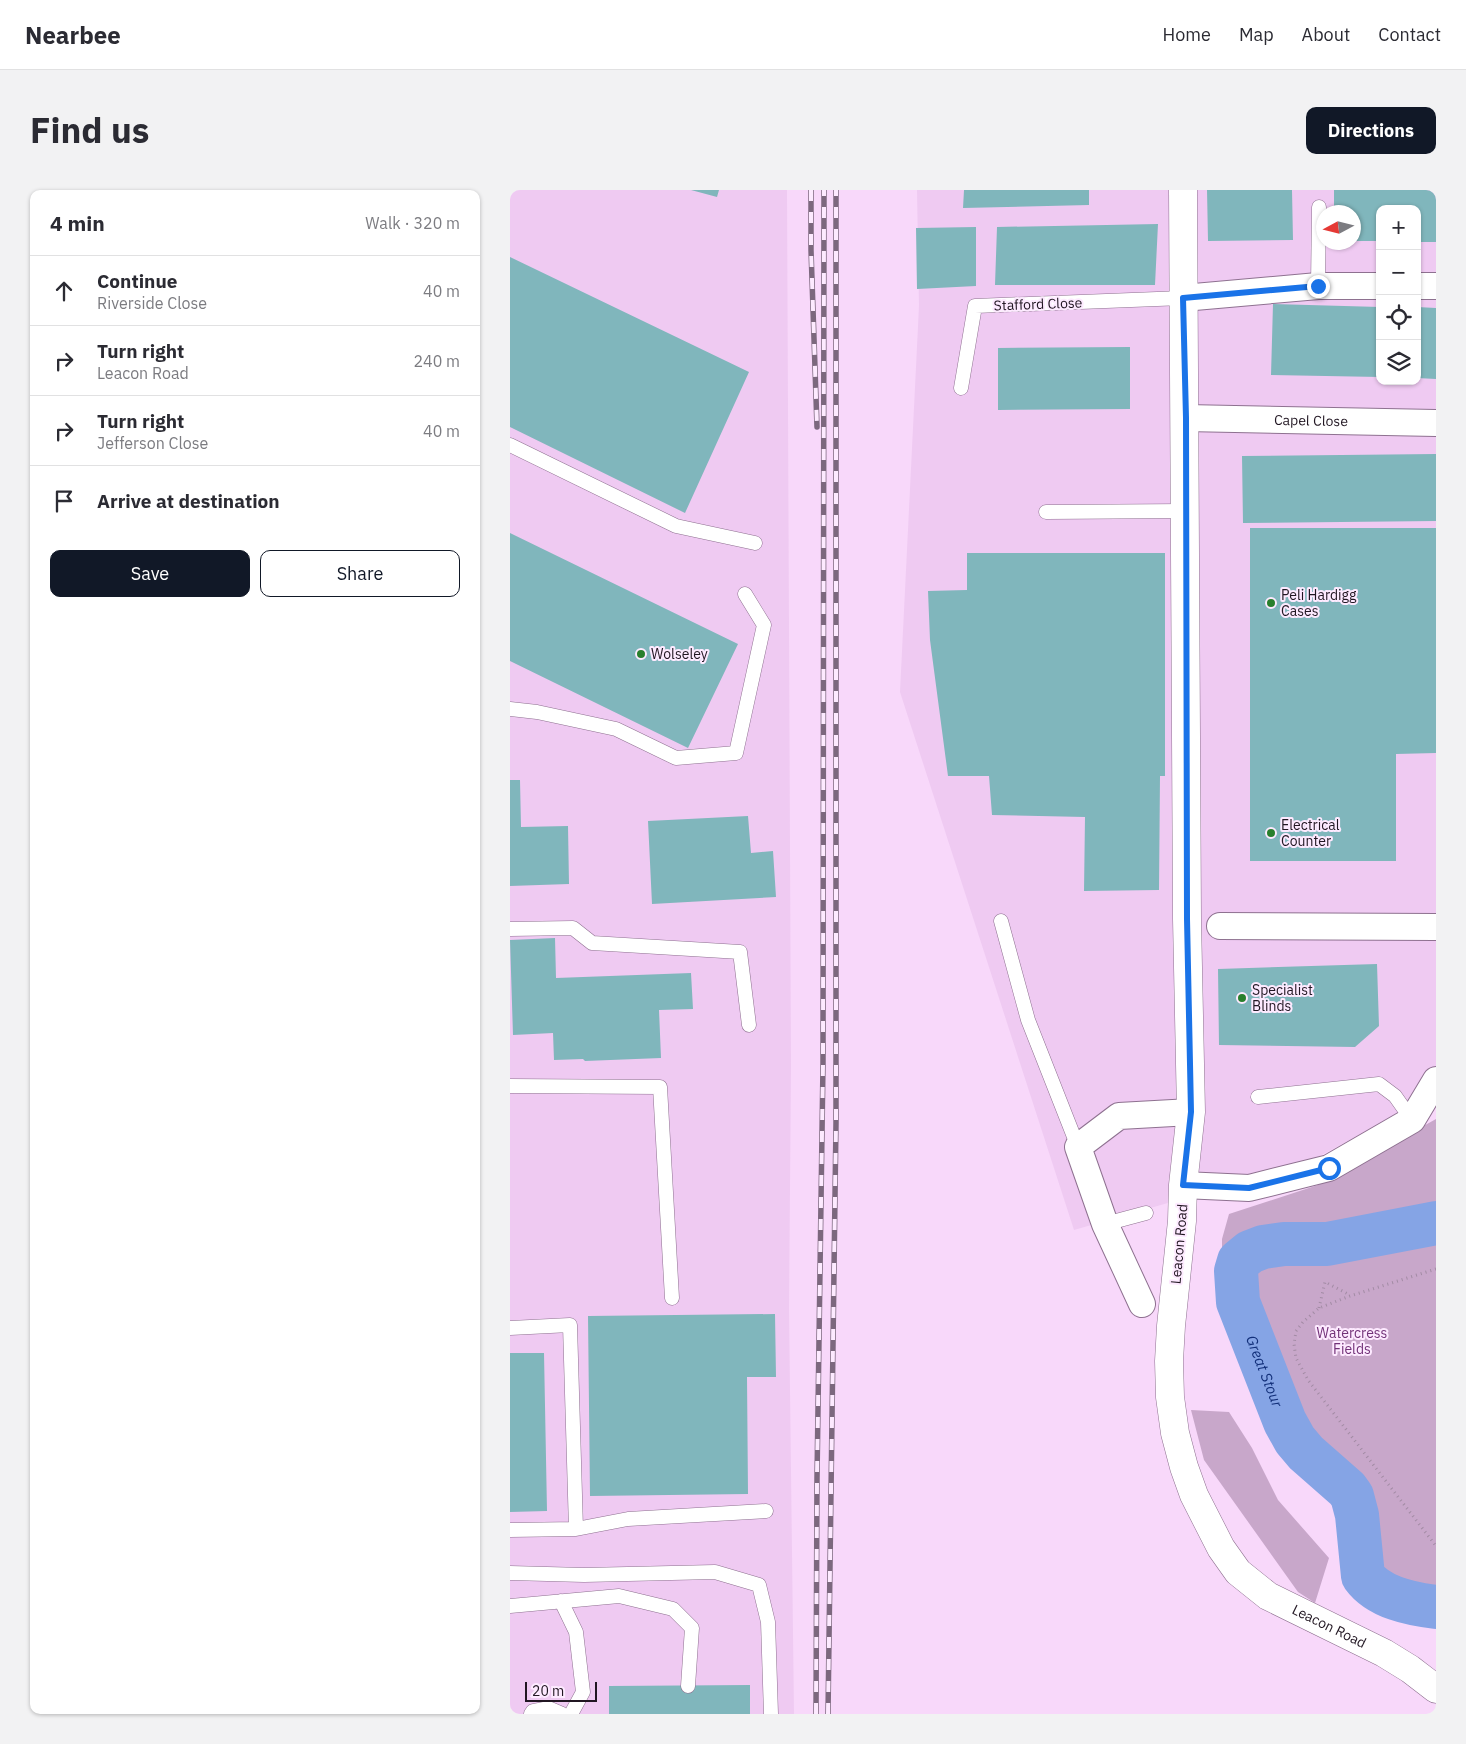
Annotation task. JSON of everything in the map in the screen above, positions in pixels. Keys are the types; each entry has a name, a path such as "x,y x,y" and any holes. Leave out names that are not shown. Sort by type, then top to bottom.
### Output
{"street":[{"name":"Leacon Road","path":"1183,190 1186,418 1187,919 1191,1112 1170,1344 1170,1397 1175,1433 1194,1495 1221,1548 1238,1572 1268,1596 1384,1653 1410,1669 1436,1689"},
{"path":"1183,298 1318,286 1376,286"},
{"path":"1421,286 1436,286"},
{"name":"Capel Close","path":"1186,418 1436,423"},
{"path":"1220,926 1436,927"},
{"path":"1183,1185 1249,1188 1329,1168 1412,1120 1436,1080"},
{"path":"1142,1304 1105,1224 1078,1147 1119,1116 1191,1112"}],"lane":[{"path":"1318,250 1318,286"},
{"name":"Stafford Close","path":"961,388 976,306 1183,298"},
{"path":"510,445 676,526 754,543"},
{"path":"1046,512 1186,511"},
{"path":"510,709 538,712 616,728 676,758 736,752 764,625 745,594"},
{"path":"1001,921 1028,1020 1078,1147"},
{"path":"510,929 573,928 592,943 740,952 749,1025"},
{"path":"1258,1097 1378,1084 1395,1096 1412,1120"},
{"path":"510,1086 660,1087 672,1298"},
{"path":"1105,1224 1146,1213"},
{"path":"510,1328 570,1325 576,1528"},
{"path":"510,1530 576,1528 628,1519 766,1511"},
{"path":"510,1573 584,1575 715,1572 759,1584 768,1622 771,1714"},
{"path":"510,1606 619,1596 673,1608 692,1628 688,1686"},
{"path":"561,1601 576,1632 583,1692 571,1714"},
{"path":"531,1714 533,1711 548,1708 562,1714"}],"path":[{"path":"1436,1269 1350,1296 1319,1308 1296,1331 1294,1344 1296,1358 1308,1380 1436,1546"},
{"path":"1319,1308 1324,1282 1350,1296"}],"shaded area":[{"path":"510,190 787,190 791,1067 789,1309 794,1714 510,1714"},
{"path":"917,190 1436,190 1436,1093 1307,1163 1074,1230 900,692 919,306"}],"green space":[{"path":"1436,1119 1436,1206 1390,1219 1240,1238 1222,1256 1222,1239 1229,1214 1318,1185"},
{"name":"Watercress Fields","path":"1436,1240 1436,1594 1398,1584 1381,1574 1375,1567 1370,1555 1369,1526 1364,1494 1351,1477 1303,1435 1289,1413 1269,1349 1247,1297 1245,1280 1248,1270 1252,1266 1270,1258 1280,1257 1306,1262 1325,1261 1343,1259 1380,1250 1410,1247"},
{"path":"1191,1410 1229,1412 1252,1448 1278,1500 1329,1558 1315,1603 1298,1592 1204,1460"}],"building":[{"path":"691,190 719,190 717,197"},
{"path":"964,190 1089,190 1089,205 963,208"},
{"path":"1207,190 1292,190 1293,240 1208,241"},
{"path":"1334,190 1436,190 1436,242 1421,242 1421,205 1376,205 1376,241 1361,241 1361,205 1334,205"},
{"path":"1158,224 1155,285 995,285 997,227"},
{"path":"976,227 976,286 917,289 916,228"},
{"path":"510,257 749,372 685,513 510,427"},
{"path":"1273,304 1376,307 1376,377 1271,375"},
{"path":"1421,307 1436,308 1436,379 1421,378"},
{"path":"1130,347 1130,409 998,410 998,348"},
{"path":"1436,454 1436,521 1243,523 1242,456"},
{"path":"1250,528 1436,528 1436,753 1396,754 1396,861 1250,861"},
{"path":"510,533 738,644 688,748 510,661"},
{"path":"967,553 1165,553 1165,776 1160,776 1159,890 1084,891 1085,817 992,815 989,776 948,776 930,640 928,591 967,590"},
{"path":"510,780 520,780 521,827 568,826 569,884 510,886"},
{"path":"748,816 751,853 773,851 776,897 652,904 648,821"},
{"path":"555,938 556,978 691,973 693,1009 659,1010 661,1058 585,1061 583,1059 554,1060 553,1033 513,1035 510,940"},
{"path":"1377,964 1379,1026 1355,1047 1219,1045 1218,969"},
{"path":"775,1314 776,1377 747,1377 748,1494 590,1496 588,1316"},
{"path":"510,1353 544,1353 547,1511 510,1512"},
{"path":"750,1685 750,1714 609,1714 609,1686"}],"waterway":[{"name":"Great Stour","path":"1436,1223 1327,1244 1284,1244 1263,1247 1250,1252 1239,1261 1236,1271 1238,1302 1285,1422 1295,1440 1306,1453 1347,1489 1352,1496 1357,1515 1363,1576 1378,1590 1396,1599 1436,1607"}],"railway":[{"path":"811,190 811,250 817,427"},
{"path":"816,1714 817,1478 823,1064 824,190"},
{"path":"828,1714 836,1123 836,190"}],"place":[{"name":"Peli Hardigg Cases","path":"1271,603"},
{"name":"Wolseley","path":"641,654"},
{"name":"Electrical Counter","path":"1271,833"},
{"name":"Specialist Blinds","path":"1242,998"}],"route":[{"path":"1318,286 1183,298 1186,418 1187,919 1191,1112 1183,1185 1249,1188 1329,1168"}]}
